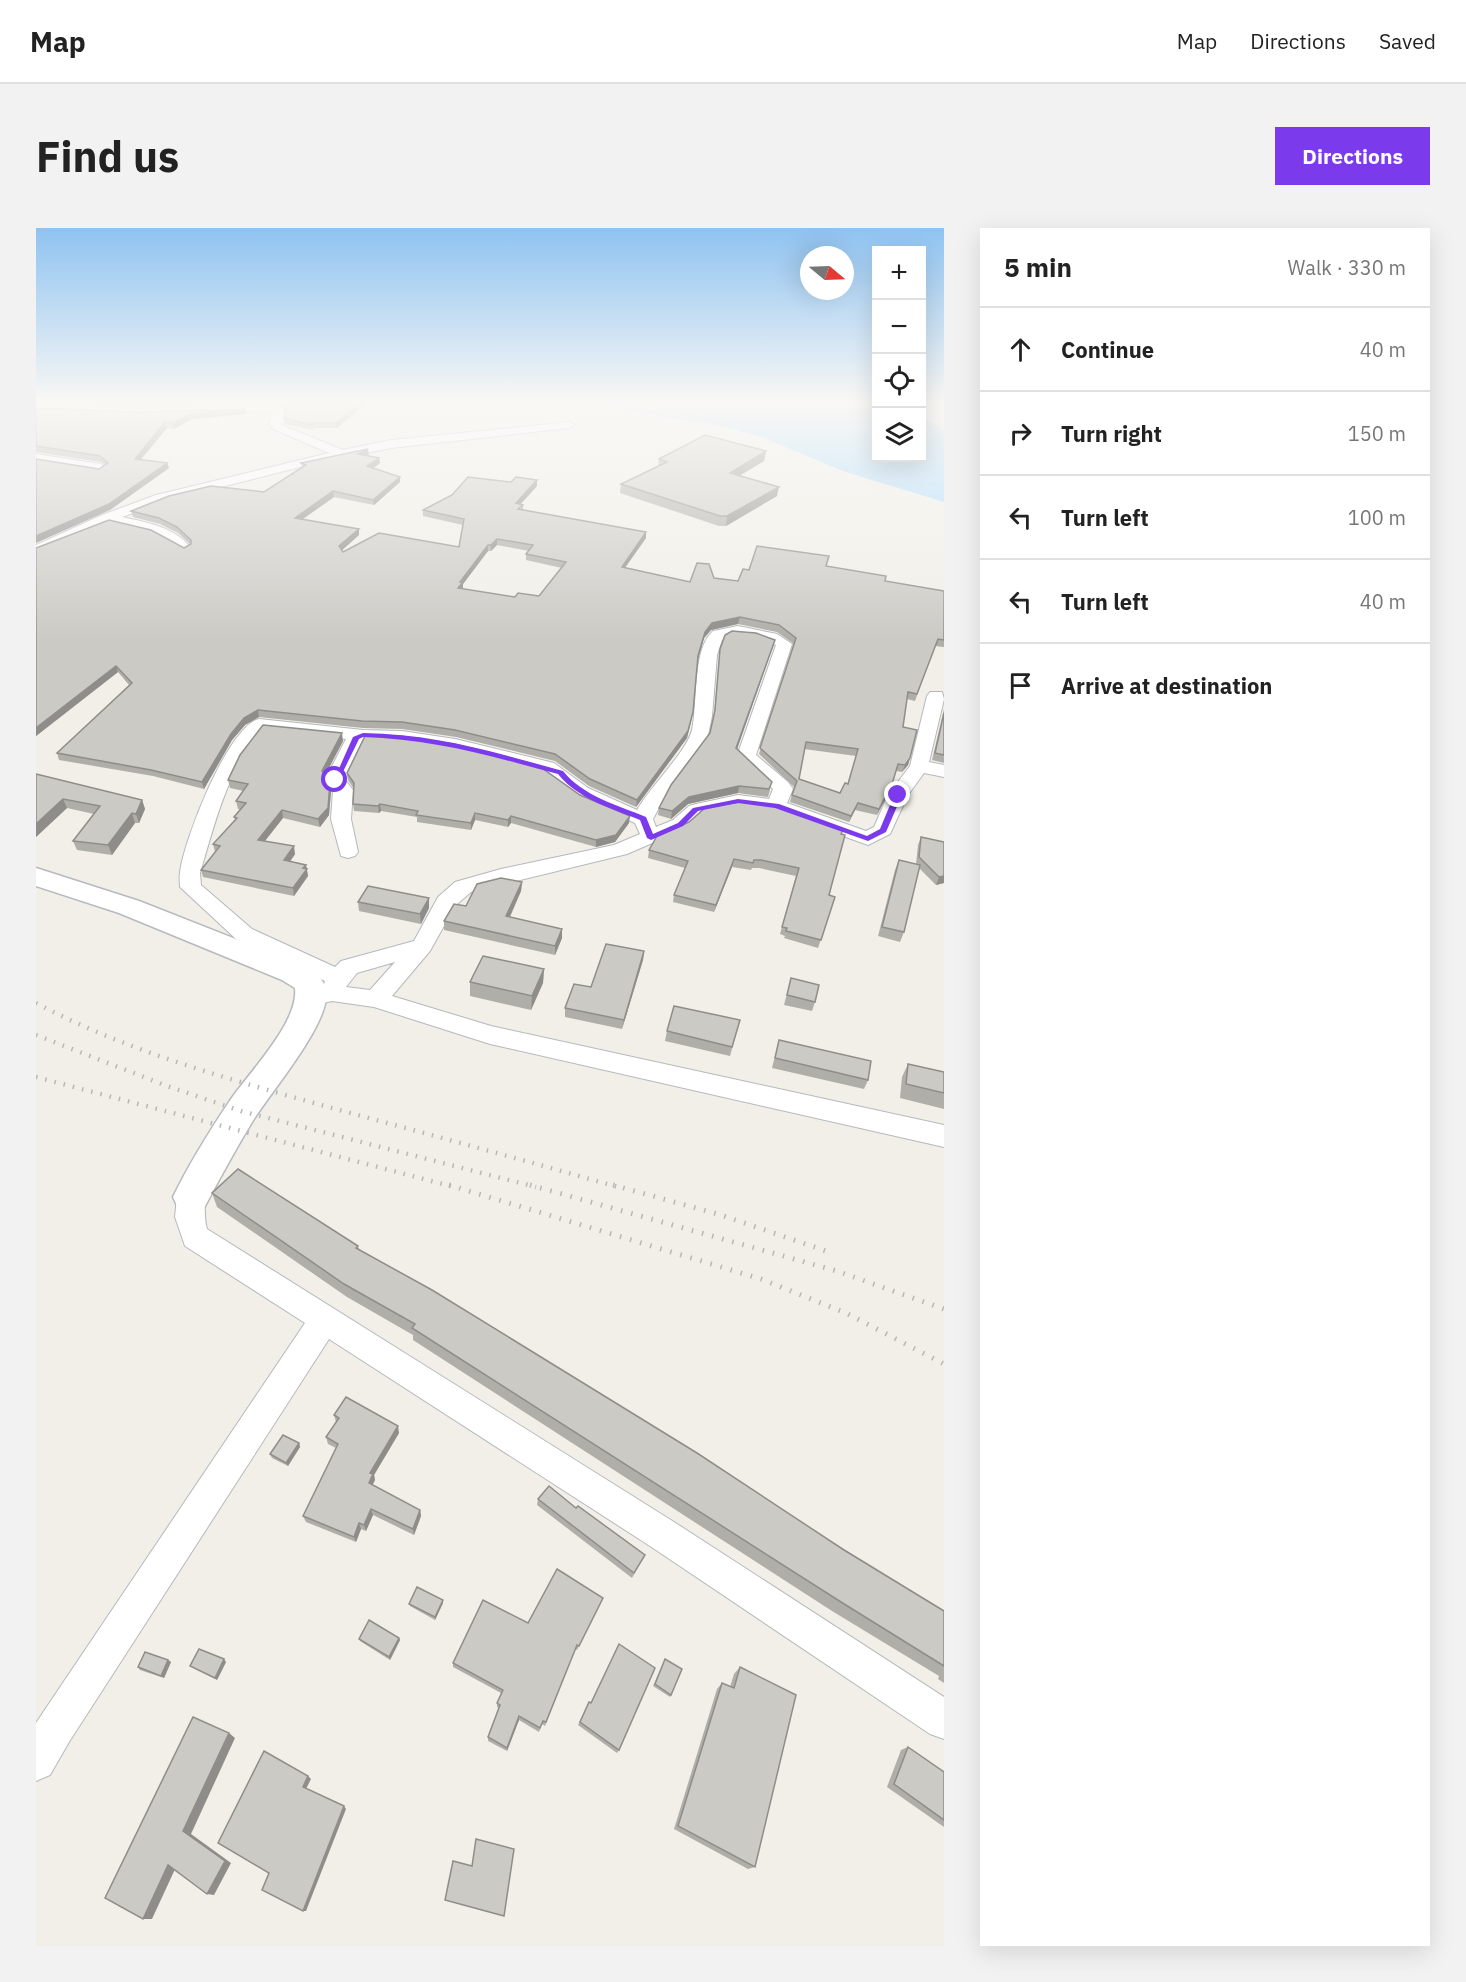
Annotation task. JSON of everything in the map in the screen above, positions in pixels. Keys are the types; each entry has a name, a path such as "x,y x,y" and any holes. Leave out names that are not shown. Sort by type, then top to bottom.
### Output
{"street":[{"path":"36,550 107,518 161,498 226,482"},
{"path":"107,518 152,528 173,537 184,549"},
{"path":"643,819 648,806 669,776 698,742 705,716 709,652 714,638 722,632 736,630 778,640 784,644 746,756 783,789 776,806"},
{"path":"375,999 422,946 446,902 462,888 501,876 620,850 680,824 696,810 738,801 776,806 868,839 875,837 883,830 898,795 919,766 936,696"},
{"path":"327,989 244,934 191,887 190,873 227,768 252,730 259,724 363,735 402,736 455,744 547,767 560,772 570,784 585,794 643,819 651,838"},
{"path":"348,852 341,819 342,790 335,780 356,737 363,735"},
{"path":"919,766 944,771"},
{"path":"36,877 129,908 293,973 309,983 327,989 375,999 490,1035 944,1136"},
{"path":"422,946 350,967 327,989 241,1112 191,1197 189,1217 195,1237 662,1534 944,1720"},
{"path":"36,1761 55,1728 325,1319"}],"water":[{"path":"907,482 944,482 944,494"}],"building":[{"path":"36,482 140,482 109,504 36,536"},
{"path":"279,482 394,482 373,500 333,491 295,518 359,529 339,546 343,552 379,533 459,547 464,519 423,510 452,495 463,482 535,482 516,503 523,505 518,509 646,532 622,567 690,582 697,563 709,564 714,578 738,581 743,569 749,570 757,546 829,556 826,566 886,576 885,581 944,591 944,640 938,639 917,694 908,692 903,727 917,730 910,758 905,765 898,764 893,781 879,809 858,803 851,816 792,795 797,781 760,748 796,638 779,625 740,617 712,623 705,632 698,656 693,712 688,731 637,800 590,779 555,754 455,730 402,722 362,721 258,710 244,718 231,734 202,782 57,753 132,683 116,666 36,728 36,548 109,520 151,530 184,548 191,544 191,540 177,527 159,518 131,511 169,496 211,486 264,492","holes":["497,539 533,545 526,554 566,562 539,596 518,593 515,597 458,588 488,545","806,742 858,749 848,784 845,783 840,793 799,779"]},
{"path":"762,482 779,487 727,516 720,516 621,484"},
{"path":"732,631 756,633 775,640 736,748 772,782 769,789 739,786 689,797 672,811 659,808 671,785 710,733 715,710 720,649 725,635"},
{"path":"944,713 944,755 935,753"},
{"path":"263,725 342,733 322,771 330,783 328,808 318,819 282,810 258,840 294,846 284,860 306,865 303,868 307,869 293,888 201,870 220,846 213,844 237,818 234,817 246,803 236,801 248,784 228,780 240,755"},
{"path":"365,736 401,736 454,744 539,766 580,795 630,816 616,835 596,840 511,816 508,820 475,813 471,823 416,815 418,811 380,804 378,806 353,804 354,783 347,773"},
{"path":"36,774 142,800 136,814 132,813 108,845 73,841 100,806 63,799 36,824"},
{"path":"740,802 774,806 843,830 841,834 845,835 829,895 835,897 821,940 786,931 787,928 782,927 799,868 761,860 754,860 753,863 734,859 716,905 674,895 688,861 649,850 657,836 689,822 705,808"},
{"path":"921,837 944,842 944,876 939,877 919,857"},
{"path":"899,860 920,865 904,932 882,927"},
{"path":"501,878 522,882 506,916 562,929 555,946 444,921 454,904 466,906 477,884"},
{"path":"368,886 429,898 420,914 358,902"},
{"path":"606,944 644,951 624,1020 565,1008 574,984 591,987"},
{"path":"483,956 544,969 532,996 470,982"},
{"path":"791,978 819,985 815,1002 787,995"},
{"path":"674,1006 740,1020 732,1047 667,1031"},
{"path":"779,1040 871,1061 868,1080 775,1058"},
{"path":"908,1064 944,1072 944,1093 906,1084"},
{"path":"238,1169 358,1246 356,1248 432,1290 697,1453 844,1550 944,1611 944,1666 412,1328 415,1324 344,1284 212,1193"},
{"path":"346,1397 398,1426 370,1473 373,1474 369,1483 420,1510 413,1529 371,1509 364,1525 359,1523 354,1537 303,1516 338,1444 326,1437 339,1418 334,1415"},
{"path":"283,1435 299,1443 286,1463 270,1454"},
{"path":"549,1486 576,1508 578,1506 645,1555 634,1573 538,1499"},
{"path":"557,1569 603,1598 579,1646 577,1645 546,1722 543,1721 540,1728 519,1716 507,1748 488,1737 503,1690 453,1663 483,1600 528,1623"},
{"path":"417,1587 443,1600 435,1617 409,1604"},
{"path":"369,1620 399,1638 389,1657 359,1639"},
{"path":"619,1644 655,1668 619,1750 580,1722"},
{"path":"199,1649 224,1659 215,1678 190,1666"},
{"path":"145,1652 168,1660 161,1676 138,1667"},
{"path":"665,1659 682,1669 671,1695 655,1684"},
{"path":"740,1667 796,1695 755,1867 678,1826 722,1683 734,1688"},
{"path":"193,1717 229,1733 183,1831 225,1861 207,1894 168,1865 143,1919 105,1898"},
{"path":"908,1747 944,1772 944,1820 894,1784"},
{"path":"264,1751 308,1776 303,1787 344,1806 303,1911 262,1890 269,1873 218,1843"},
{"path":"476,1839 514,1849 504,1916 445,1900 453,1861 472,1866"}],"waterway":[{"path":"899,482 944,496"}],"railway":[{"path":"36,1003 107,1036 181,1063 332,1108 618,1187"},
{"path":"36,1035 167,1086 241,1111 536,1187"},
{"path":"36,1077 454,1187"},
{"path":"449,1185 761,1279 846,1313 944,1364"},
{"path":"530,1185 837,1271 944,1309"},
{"path":"613,1185 721,1215 832,1253"}],"route":[{"path":"335,780 356,737 363,735 402,736 455,744 560,772 570,784 585,794 643,819 651,838 680,824 696,810 738,801 776,806 863,835 868,839 875,837 883,830 898,795"}]}
